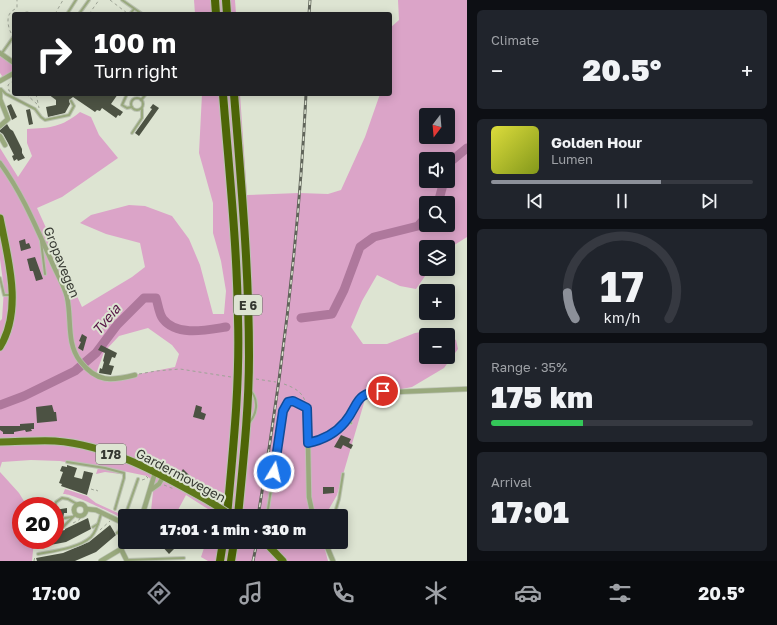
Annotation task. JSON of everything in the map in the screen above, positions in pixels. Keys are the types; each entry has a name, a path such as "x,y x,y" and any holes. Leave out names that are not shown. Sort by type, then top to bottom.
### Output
{"highway":[{"path":"215,0 216,12"},
{"path":"226,0 227,12"},
{"name":"E 6","path":"223,96 231,194 238,319 237,399 228,509"},
{"name":"E 6","path":"234,96 249,319 246,427 239,509"},
{"path":"220,561 222,549"},
{"path":"231,561 233,549"}],"main road":[{"path":"0,218 7,250 12,295 9,324 0,347"},
{"name":"Gardermovegen","path":"0,442 55,441 81,445 116,455 163,477 221,509"},
{"path":"272,549 283,561"}],"street":[{"path":"1,54 12,61"},
{"path":"0,81 12,74"},
{"path":"0,90 0,99 8,119 0,126"},
{"path":"0,136 5,145"},
{"name":"Gropavegen","path":"0,163 21,196 65,292 69,310 73,349 83,365 94,375 105,379 120,379 135,375"},
{"path":"312,509 307,468 308,443 323,440 349,421 357,402 364,396 372,392 467,389"},
{"path":"145,509 152,489 152,480 155,473"},
{"path":"152,489 159,484 163,477"},
{"path":"77,504 82,504 86,509 85,513 82,515 74,516 74,509 77,504"},
{"path":"86,509 90,508 118,520"},
{"path":"101,561 121,549 127,561"},
{"path":"328,549 333,561"}],"lane":[{"path":"68,12 76,0"},
{"path":"80,12 89,0"},
{"path":"122,0 139,12"},
{"path":"1,54 12,39"},
{"path":"0,90 35,109 41,117 46,120 69,115 74,106 71,101"},
{"path":"126,96 122,105 135,110 142,109"},
{"path":"141,100 144,96"},
{"path":"132,108 132,103 134,100 137,98 141,100"},
{"path":"132,133 142,118 143,103 141,100"},
{"path":"41,238 46,274"},
{"path":"0,278 4,295 12,295"},
{"path":"268,509 284,406 288,402 293,401 307,408 308,443"},
{"path":"67,462 105,468 124,473 124,478 115,508"},
{"path":"336,509 339,500 342,474"},
{"path":"127,509 138,479"},
{"path":"64,498 77,504"},
{"path":"38,554 62,550 89,539 94,533 102,513"},
{"path":"65,518 74,516"},
{"path":"64,526 74,516"},
{"path":"93,527 98,524"},
{"path":"127,561 184,558"}],"path":[{"path":"12,12 17,8 17,0"},
{"path":"56,12 63,0"},
{"path":"90,12 99,0"},
{"path":"110,0 127,12"},
{"path":"12,12 10,14 8,24 12,34"},
{"path":"12,82 8,85 9,91 12,92"},
{"path":"28,96 39,106 36,96"},
{"path":"135,375 180,369 231,377"},
{"path":"256,379 276,382"},
{"path":"284,384 294,387 301,394 307,408"},
{"path":"138,479 143,480 148,478 143,473"},
{"path":"163,485 176,490"},
{"path":"91,489 98,491"},
{"path":"67,524 79,520 82,515"},
{"path":"94,533 113,518"}],"shaded area":[{"path":"194,0 235,0 236,12 195,12"},
{"path":"398,0 467,0 467,237 455,245 455,240 419,240 419,276 425,276 416,289 400,286 377,275 362,301 351,327 363,344 387,344 419,332 419,364 447,364 444,368 412,387 366,396 337,495 329,509 208,509 186,495 179,509 151,509 154,482 147,476 118,470 120,474 105,472 96,474 98,468 60,461 31,460 2,462 0,468 0,321 2,319 4,289 0,259 0,148 18,177 32,156 27,143 27,129 55,126 67,121 80,112 91,117 99,135 118,158 62,197 37,208 82,307 132,277 145,267 140,243 106,234 80,223 91,215 129,205 145,206 172,216 189,239 200,265 213,314 224,314 226,291 221,261 213,233 213,203 199,153 202,96 240,96 247,195 299,193 328,194 341,190 365,137 379,96 392,96 392,26 399,20","holes":["148,328 172,345 179,354 175,367 108,380 95,377 104,352 119,336"]},
{"path":"0,56 12,64 12,73 0,79 2,76 0,73"},
{"path":"455,339 456,340 458,349 455,353"},
{"path":"0,472 21,497 12,497 12,549 33,549 32,561 0,561"},
{"path":"65,489 87,496 96,503 118,513 118,516 83,500 63,494"},
{"path":"204,549 325,549 328,561 208,561 201,557"}],"building":[{"path":"51,96 117,96 111,104 123,112 116,118 102,108 100,111 97,110 95,112 73,97 69,100 70,104 65,113 48,117 46,107 56,105 56,100"},
{"path":"11,104 17,117 12,120 7,106"},
{"path":"153,104 159,108 139,136 135,133 152,109 150,108"},
{"path":"30,109 33,124 29,125 26,110"},
{"path":"7,124 13,131 25,158 18,161 17,159 14,161 12,156 14,155 3,134 0,132 0,130"},
{"path":"25,239 26,244 29,243 31,248 21,251 19,241"},
{"path":"35,257 43,279 36,281 33,271 30,271 27,259"},
{"path":"82,334 87,337 83,351 78,348 81,342 79,341"},
{"path":"101,345 117,353 115,358 112,357 109,365 114,366 111,375 99,373 100,368 102,369 105,353 98,350"},
{"path":"52,405 54,412 56,412 57,421 37,423 36,407"},
{"path":"196,405 202,407 201,412 206,414 204,420 193,417"},
{"path":"34,423 34,429 31,429 32,431 26,432 25,430 14,432 14,434 3,434 0,430 0,426 20,426 20,424"},
{"path":"341,435 351,439 349,443 353,445 351,449 343,445 341,449 334,447"},
{"path":"67,465 77,468 74,477 82,479 84,471 93,473 87,495 61,486 62,484 59,483 63,472 60,471 62,466 67,467"},
{"path":"183,469 197,483 195,486 180,474"},
{"path":"323,487 334,487 334,493 323,494"},
{"path":"64,508 67,508 67,513 64,513"},
{"path":"88,518 91,529 64,542 65,529"},
{"path":"110,525 116,535 96,552 75,561 37,561 36,558 63,553 89,542"},
{"path":"165,549 174,549 169,554"}],"waterway":[{"name":"Tveia","path":"455,158 467,148"},
{"name":"Tveia","path":"440,196 442,188"},
{"name":"Tveia","path":"301,318 332,314 344,290 360,247 374,237 419,225"},
{"name":"Tveia","path":"0,405 24,396 75,371 96,353 117,325 144,298 156,298 163,319 169,325 176,328 201,331 226,327"}],"railway":[{"path":"309,12 310,0"},
{"path":"259,509 275,411 294,253 306,96"},
{"path":"253,561 256,549"}],"route":[{"path":"274,472 283,411 284,406 288,402 293,401 307,408 308,443 323,440 339,428 348,419 354,406 361,397 372,392 383,391"}]}
